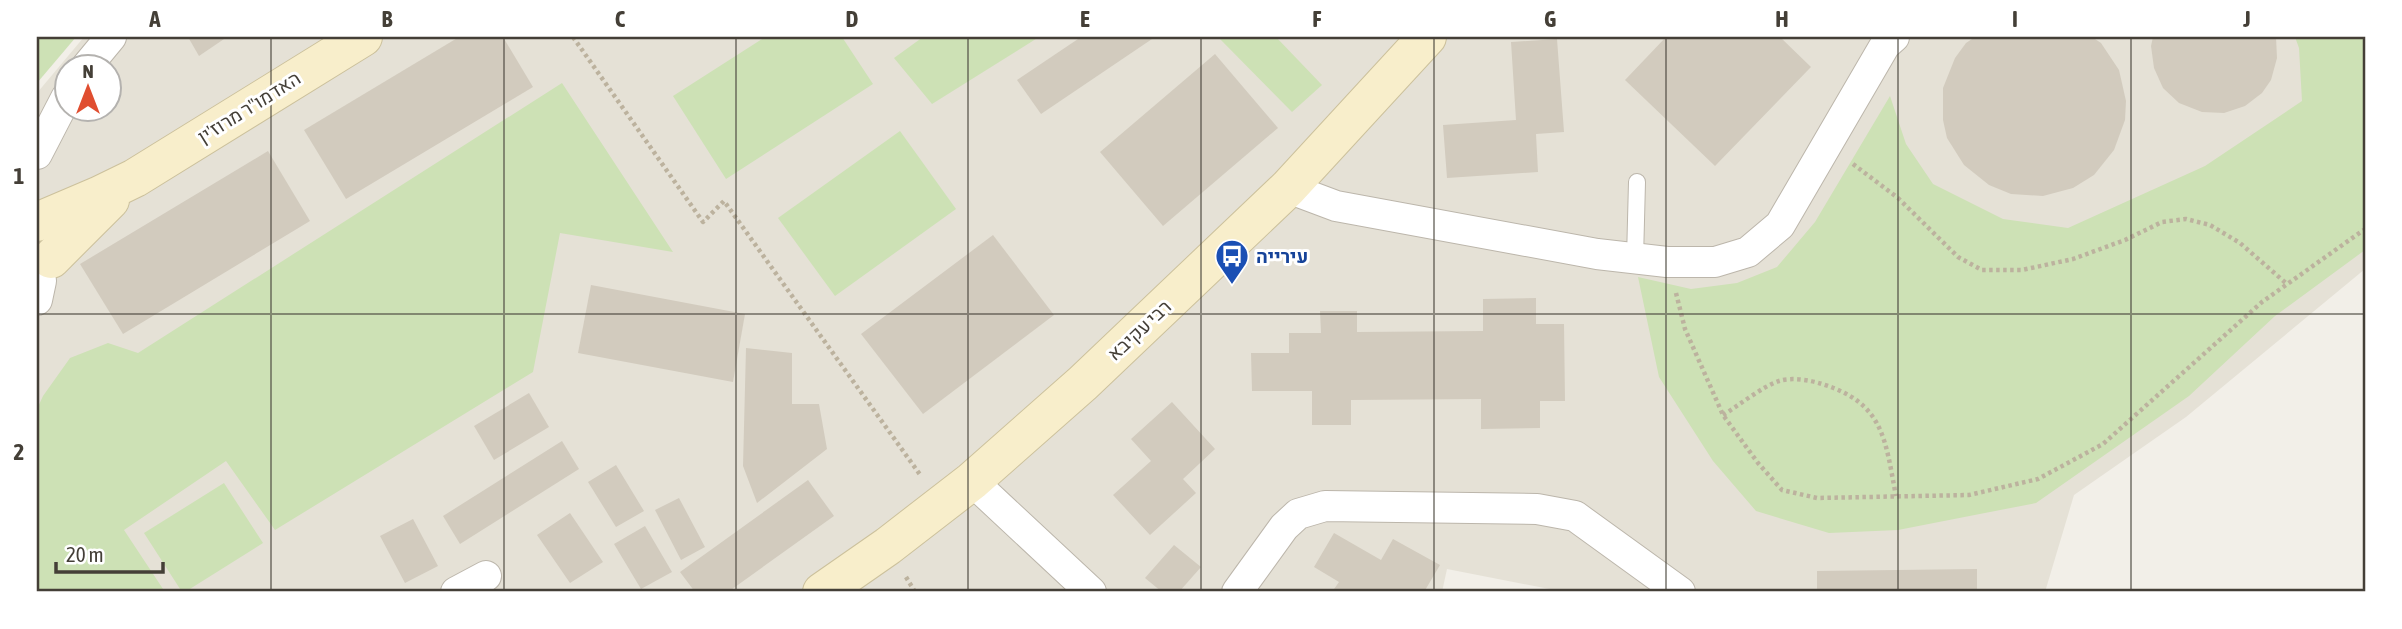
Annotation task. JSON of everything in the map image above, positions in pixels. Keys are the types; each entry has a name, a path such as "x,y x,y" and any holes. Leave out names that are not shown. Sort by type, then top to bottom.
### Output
{"street":[{"path":"99,52 111,37"},
{"name":"האדמו\"ר מרוז'ין","path":"40,262 135,178 363,37"},
{"name":"רבי עקיבא","path":"822,592 972,481 1083,383 1288,188 1427,37"},
{"path":"1288,188 1336,206 1597,254 1667,262 1715,262 1748,252 1780,225 1885,45 1894,37"},
{"path":"37,118 52,103"},
{"path":"37,154 54,122"},
{"path":"972,481 1091,592"},
{"path":"1237,592 1284,527 1298,514 1325,506 1537,509 1575,516 1680,592"},
{"path":"456,592 486,576"}],"lane":[{"path":"1635,259 1637,182"}],"path":[{"path":"573,37 703,222 724,201 941,505"},
{"path":"1826,146 1898,198 1958,257 1982,270 2022,270 2073,259 2125,240 2162,222 2186,219 2210,225 2240,243 2287,285"},
{"path":"1667,262 1685,329 1723,415 1758,463 1782,490 1818,498 1969,495 2038,479 2103,444 2262,302 2365,229"},
{"path":"1723,415 1780,380 1810,380 1845,391 1874,415 1888,452 1896,496"}],"shaded area":[{"path":"84,37 2365,37 2365,269 2186,417 2074,495 2045,592 1565,592 1447,569 1442,592 37,592 37,93 52,75 52,122 122,122 122,52 71,52"}],"green space":[{"path":"37,37 76,37 63,52 52,52 52,65 37,83"},
{"path":"765,37 842,37 873,84 726,179 673,96"},
{"path":"923,37 1039,37 932,104 894,58"},
{"path":"1218,37 1276,37 1322,85 1292,112"},
{"path":"2295,37 2365,37 2365,250 2275,316 2189,396 2036,503 1898,530 1829,533 1756,511 1713,461 1659,377 1638,277 1691,289 1737,283 1777,267 1815,222 1890,96 1906,144 1933,184 2003,219 2068,228 2205,166 2302,101 2299,48"},
{"path":"562,83 673,252 560,233 533,372 275,530 226,461 124,530 165,592 37,592 37,409 70,358 108,343 138,353"},
{"path":"900,131 956,209 835,296 778,218"},
{"path":"224,483 263,543 182,592 144,533"}],"building":[{"path":"188,37 227,37 199,56"},
{"path":"459,37 503,37 533,87 346,199 304,130"},
{"path":"1081,37 1155,37 1041,114 1017,80"},
{"path":"1666,37 1780,37 1811,67 1715,166 1625,80"},
{"path":"1975,37 2092,37 2101,43 2119,70 2126,101 2125,120 2114,150 2094,175 2073,188 2043,196 2011,194 1989,185 1964,165 1947,138 1943,120 1943,88 1955,58 1966,43"},
{"path":"2153,37 2276,37 2277,58 2271,80 2262,93 2245,106 2224,113 2202,112 2179,103 2163,88 2154,68 2151,46"},
{"path":"1557,39 1564,132 1536,134 1538,172 1447,178 1443,125 1516,120 1511,42"},
{"path":"1215,54 1278,128 1163,226 1100,152"},
{"path":"268,151 310,221 123,334 80,264"},
{"path":"993,235 1054,315 923,414 861,334"},
{"path":"591,285 745,314 733,382 578,353"},
{"path":"1536,298 1536,324 1564,324 1565,401 1540,401 1540,428 1481,429 1481,399 1351,400 1351,425 1312,425 1312,391 1252,391 1251,353 1289,353 1289,333 1321,333 1320,311 1357,311 1357,332 1483,331 1483,299"},
{"path":"746,348 792,353 792,404 819,404 827,449 757,503 743,466"},
{"path":"529,393 549,427 494,460 474,426"},
{"path":"1172,402 1215,449 1183,479 1196,493 1150,535 1113,495 1151,461 1131,439"},
{"path":"562,441 579,469 460,544 443,516"},
{"path":"616,465 644,511 616,527 588,482"},
{"path":"808,480 834,516 728,592 695,592 680,572"},
{"path":"679,498 705,547 681,560 655,510"},
{"path":"570,513 603,562 570,583 537,535"},
{"path":"413,519 438,566 405,583 380,536"},
{"path":"645,526 672,572 641,589 614,544"},
{"path":"1334,533 1381,560 1393,539 1440,565 1424,592 1332,592 1339,582 1314,567"},
{"path":"1174,545 1201,567 1179,592 1162,592 1145,578"},
{"path":"1977,569 1977,592 1817,592 1817,571"}],"place":[{"name":"עירייה","path":"1232,286"}]}
